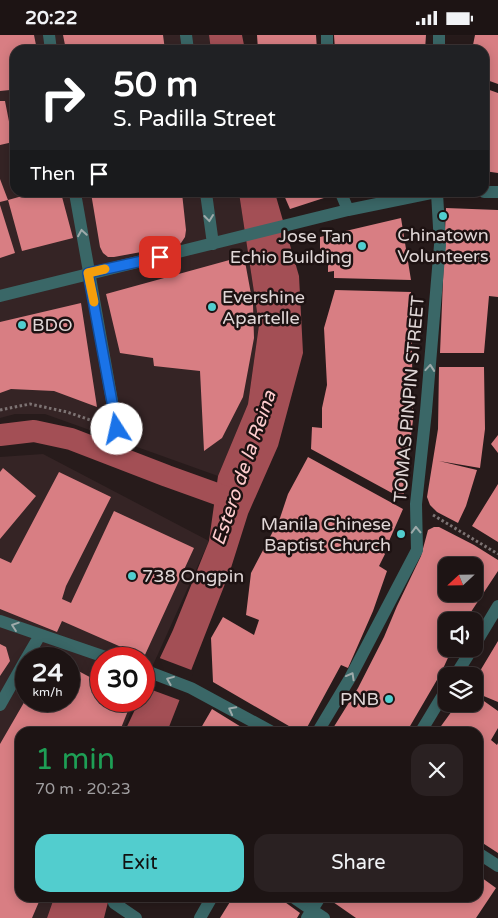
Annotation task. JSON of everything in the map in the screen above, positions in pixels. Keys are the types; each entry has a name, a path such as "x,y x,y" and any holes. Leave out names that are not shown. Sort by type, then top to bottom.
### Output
{"street":[{"path":"76,197 117,429"},
{"path":"207,197 213,244"},
{"path":"343,197 348,210"},
{"path":"0,296 348,210 411,197"},
{"name":"TOMAS PINPIN STREET","path":"321,727 350,678 417,550 416,505 440,245 437,197"},
{"path":"483,631 498,606"},
{"path":"0,621 90,652"},
{"path":"33,647 40,635"},
{"path":"155,674 191,688 263,727"},
{"path":"0,705 15,678"},
{"path":"424,727 438,703"},
{"path":"483,856 498,866"},
{"path":"200,918 209,902"},
{"path":"298,902 310,914 324,918"},
{"path":"310,914 317,902"},
{"path":"114,903 136,918"}],"path":[{"path":"0,410 30,404 67,412 117,429"},
{"path":"416,505 498,554"}],"shaded area":[{"path":"0,35 209,35 210,45 10,45 10,197 240,197 259,325 248,404 218,476 45,414 15,414 0,418"},
{"path":"43,454 209,541 155,661 155,647 90,647 90,712 131,712 124,727 15,727 15,902 53,902 47,918 0,918 0,457"}],"water":[{"path":"209,35 242,35 244,45 210,45"},
{"name":"Estero de la Reina","path":"240,197 276,197 299,276 303,353 278,446 248,514 230,571 169,727 127,727 134,712 155,712 155,668 173,630 209,541 218,476 248,404 259,325"},
{"path":"52,902 108,902 104,918 47,918"}],"pier":[{"path":"157,657 194,671 182,701 155,691 155,662"}],"building":[{"path":"0,35 34,35 36,45 10,45 10,90 0,91"},
{"path":"63,35 163,35 164,45 65,45"},
{"path":"257,35 316,35 317,45 258,45"},
{"path":"334,35 426,35 425,45 335,45"},
{"path":"475,35 498,35 498,84 489,81 489,45 473,45"},
{"path":"489,90 498,93 498,173 489,172"},
{"path":"0,101 5,101 10,127 10,143 0,145"},
{"path":"0,179 8,200 0,202"},
{"path":"19,197 62,197 73,238 22,251 8,200"},
{"path":"92,197 182,197 186,230 185,237 181,243 174,246 114,257 108,257 100,247"},
{"path":"285,197 327,197 290,209"},
{"path":"0,205 15,253 0,258"},
{"path":"446,208 498,210 498,297 489,296 484,353 440,353"},
{"name":"Jose Tan Echio Building","path":"401,218 411,280 334,278 334,271 328,272 328,254 320,255 320,237"},
{"path":"244,256 253,305 254,338 243,397 222,438 204,451 200,371 154,366 153,358 120,353 106,294"},
{"path":"335,290 411,292 413,420 403,499 311,449 312,427 322,428 322,408 327,385 324,328"},
{"path":"81,303 97,407 54,391 11,389 0,393 0,322"},
{"path":"439,367 484,367 485,429 480,468 439,461 477,470 466,506 458,523 437,512 430,505 427,497 438,429"},
{"path":"498,435 498,453 491,444"},
{"path":"308,457 403,509 386,548 382,546 382,551 385,554 379,566 387,571 373,611 348,668 341,665 307,727 291,727 213,682 211,638 223,617 254,635 259,620 246,615 251,573 280,518 288,494"},
{"path":"3,468 36,496 0,539 0,472"},
{"path":"59,472 111,497 66,586 62,599 71,603 114,511 194,548 149,647 121,647 62,621 57,632 0,609 0,558 11,563"},
{"path":"498,484 498,542 472,526"},
{"path":"434,527 439,527 474,545 498,560 498,571 483,594 483,557 438,557 438,603 477,603 471,612 438,612 438,657 448,657 444,667 438,667 438,678 410,727 334,727 358,688 384,637 421,556 428,530"},
{"path":"498,641 498,702 483,696 482,667"},
{"path":"0,644 6,647 10,661 0,676"},
{"path":"80,672 90,677 90,712 128,712 121,727 15,727 15,902 39,902 32,918 0,918 0,744 18,712 80,712"},
{"path":"483,700 498,711 498,728 491,740 497,745 498,743 498,853 483,843 483,727 440,727 451,712 483,712"},
{"path":"212,709 241,727 202,727"},
{"path":"483,879 496,888 476,918 356,918 333,902 483,902"},
{"path":"230,902 285,902 300,913 297,918 220,918"}],"waterway":[{"name":"Estero de la Reina","path":"0,435 34,431 71,439 231,499"}],"slow traffic":[{"path":"94,302 88,273 105,269"}],"place":[{"name":"Chinatown Volunteers","path":"443,216"},
{"name":"Jose Tan Echio Building","path":"362,246"},
{"name":"Evershine Apartelle","path":"212,307"},
{"name":"BDO","path":"22,325"},
{"name":"Manila Chinese Baptist Church","path":"401,534"},
{"name":"738 Ongpin","path":"132,576"},
{"name":"PNB","path":"389,699"}],"route":[{"path":"117,429 88,273 160,257"}]}
